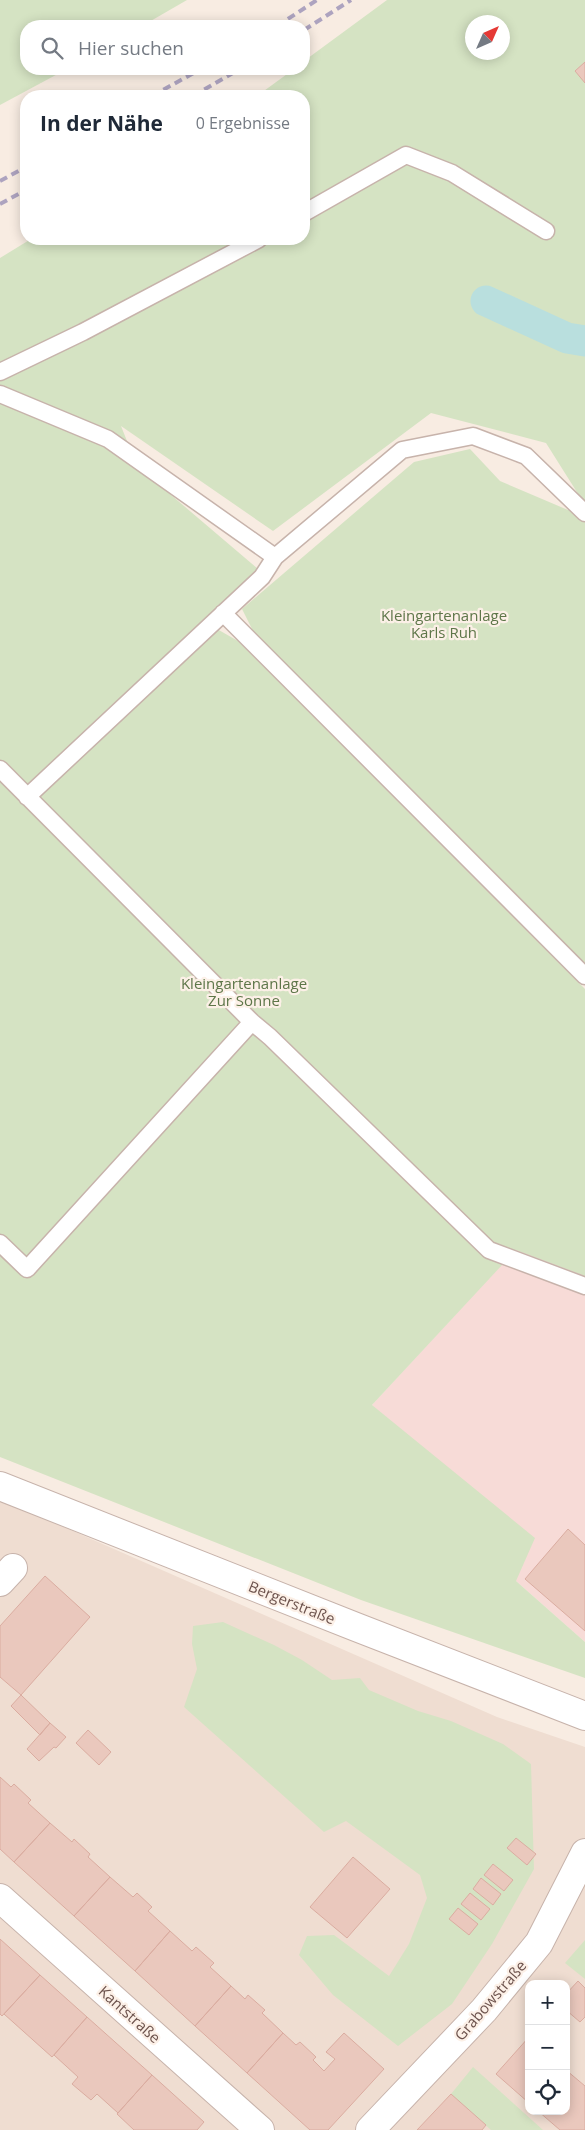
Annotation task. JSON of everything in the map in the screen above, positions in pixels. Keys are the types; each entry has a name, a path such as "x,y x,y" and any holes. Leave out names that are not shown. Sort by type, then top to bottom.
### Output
{"street":[{"name":"Bergerstraße","path":"0,1486 585,1716"},
{"name":"Grabowstraße","path":"370,2130 484,2010 539,1943 585,1854"},
{"name":"Kantstraße","path":"0,1898 260,2130"}],"lane":[{"path":"310,211 406,155 452,173 546,231"},
{"path":"0,372 83,332 249,245"},
{"path":"0,394 108,439 275,557"},
{"path":"28,797 262,578 275,557 402,450 473,436 526,456 585,514"},
{"path":"223,613 585,976"},
{"path":"0,769 252,1022 490,1250 585,1286"},
{"path":"0,1243 28,1269 252,1022"}],"shaded area":[{"path":"516,1249 585,1276 585,1642 516,1581 372,1405"},
{"path":"0,1499 497,1717 585,1747 585,2130 0,2130"}],"green space":[{"path":"0,0 187,0 152,20 20,20 20,75 56,75 28,90 20,90 20,94 0,105"},
{"path":"387,0 585,0 585,965 255,635 242,609 414,462 470,449 500,481 568,510 580,497 546,443 431,413 273,531 121,426 137,466 258,569 203,621 238,641 585,989 585,1276 516,1250 372,1405 535,1538 516,1581 585,1642 585,1678 361,1600 0,1457 0,258 21,245 310,245 310,90 265,90 286,75 310,75 310,57"},
{"path":"223,1622 274,1645 302,1660 332,1680 360,1678 369,1690 418,1711 451,1721 503,1744 531,1764 534,1869 492,1944 452,2004 398,2046 333,1995 299,1955 307,1936 334,1935 389,1976 409,1944 427,1898 420,1875 346,1821 324,1832 184,1707 197,1669 192,1644 193,1626"},
{"path":"585,1940 585,1979 565,1963"},
{"path":"473,2067 543,2130 491,2130 451,2094"}],"building":[{"path":"585,62 585,83 575,71"},
{"path":"568,1529 585,1545 585,1631 525,1579"},
{"path":"45,1576 90,1617 21,1695 0,1677 0,1626"},
{"path":"21,1695 50,1723 40,1735 11,1706"},
{"path":"50,1723 66,1737 56,1748 54,1747 39,1761 27,1749"},
{"path":"88,1730 111,1752 99,1765 76,1743"},
{"path":"0,1777 11,1787 14,1784 31,1800 28,1803 50,1823 14,1862 0,1849"},
{"path":"50,1823 72,1842 74,1839 90,1854 88,1857 110,1877 74,1916 14,1862"},
{"path":"516,1838 536,1854 527,1865 507,1848"},
{"path":"353,1857 390,1889 347,1938 310,1907"},
{"path":"493,1864 513,1880 504,1891 484,1875"},
{"path":"110,1877 133,1897 137,1893 152,1907 148,1911 170,1931 135,1971 74,1916"},
{"path":"481,1878 501,1894 493,1905 473,1889"},
{"path":"470,1893 490,1909 481,1920 461,1904"},
{"path":"458,1908 478,1924 469,1935 449,1919"},
{"path":"170,1931 192,1951 196,1947 214,1963 210,1967 231,1986 195,2026 135,1971"},
{"path":"0,1939 40,1975 2,2016 0,2014"},
{"path":"40,1975 87,2017 52,2057 4,2014"},
{"path":"578,1981 585,1988 585,2017 580,2022 570,2013 570,1990"},
{"path":"231,1986 245,1999 248,1995 265,2010 262,2013 283,2033 247,2073 195,2026"},
{"path":"87,2017 152,2075 118,2113 97,2094 91,2100 72,2084 78,2077 54,2055"},
{"path":"283,2033 296,2045 300,2042 316,2057 313,2060 324,2071 335,2059 326,2052 344,2033 384,2069 328,2130 310,2130 247,2073"},
{"path":"525,2041 525,2099 496,2074"},
{"path":"570,2073 585,2086 585,2130 560,2130 543,2115 570,2115"},
{"path":"152,2075 204,2122 197,2130 134,2130 117,2114"},
{"path":"451,2094 486,2125 482,2130 417,2130"}],"waterway":[{"path":"486,301 567,338 585,341"}],"railway":[{"path":"286,20 317,0"},
{"path":"310,26 351,0"},
{"path":"163,90 190,75"},
{"path":"203,90 230,75"},
{"path":"0,181 20,170"},
{"path":"0,204 20,193"}],"park label":[{"name":"Kleingartenanlage Karls Ruh","path":"444,624"},
{"name":"Kleingartenanlage Zur Sonne","path":"244,992"}]}
